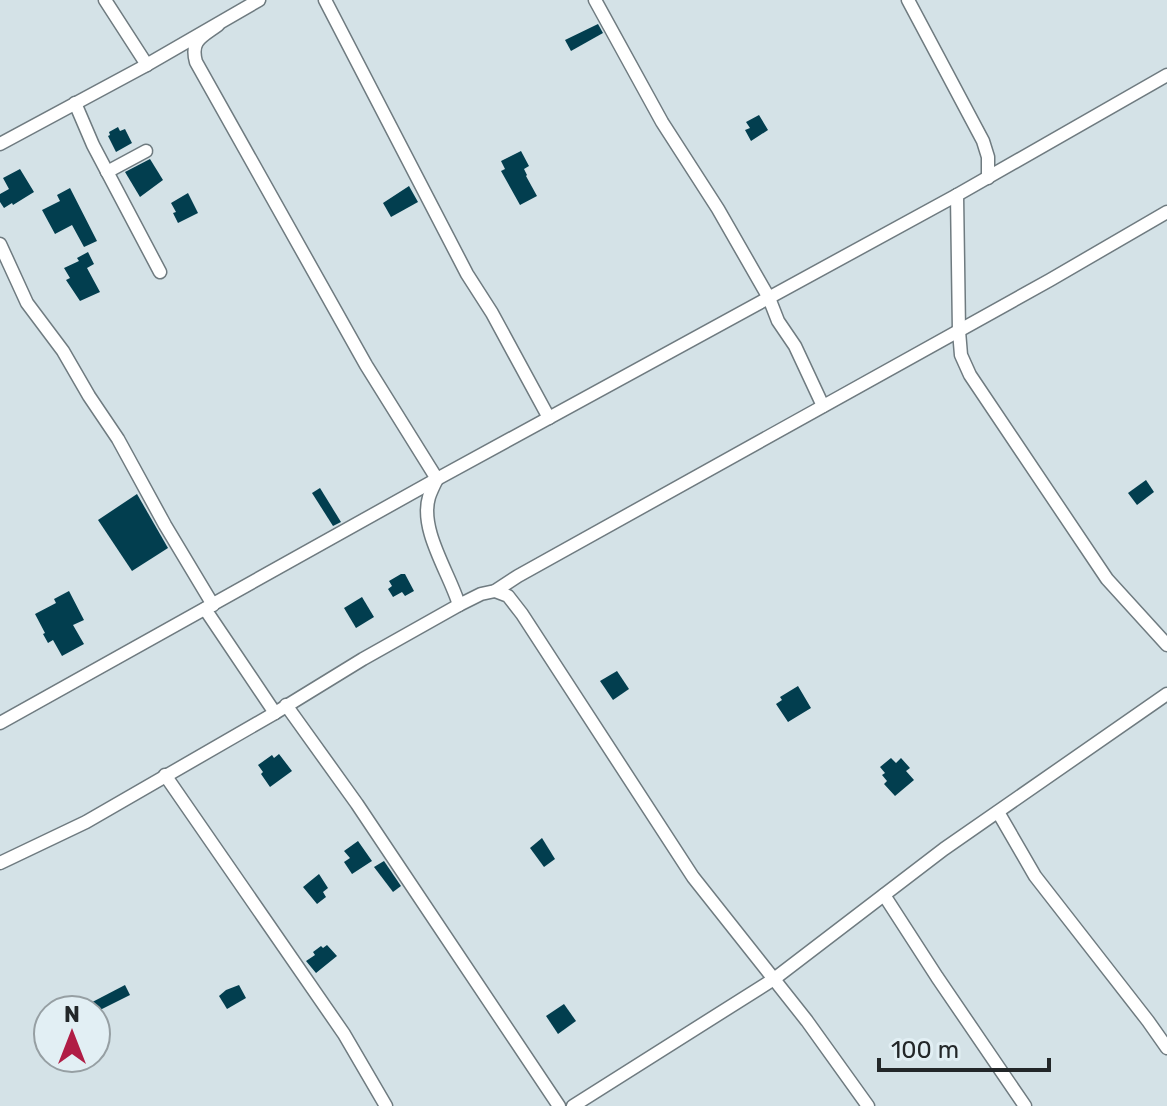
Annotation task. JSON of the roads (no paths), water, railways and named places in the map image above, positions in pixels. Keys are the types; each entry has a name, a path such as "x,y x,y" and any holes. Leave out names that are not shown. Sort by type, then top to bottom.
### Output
{"street":[{"path":"105,0 147,65"},
{"path":"325,0 467,274 492,313 549,418"},
{"path":"595,0 662,122 718,209 769,298 823,406"},
{"path":"908,0 983,141 988,157 988,178"},
{"path":"253,1 195,43 193,51 196,62 366,365 437,479"},
{"path":"0,144 218,25"},
{"path":"0,723 437,479 988,178 1167,75"},
{"path":"75,103 107,172 160,272"},
{"path":"107,172 146,151"},
{"path":"957,195 959,331 961,355 970,375 1107,579 1167,645"},
{"path":"0,863 86,822 459,605 495,591 1167,212"},
{"path":"0,244 27,303 63,351 118,439 209,607 275,713"},
{"path":"437,479 428,498 430,527 459,605"},
{"path":"495,591 508,596 522,614 693,877 807,1021 868,1106"},
{"path":"573,1106 774,979 944,849 1167,694"},
{"path":"286,705 357,804 559,1106"},
{"path":"165,775 344,1034 386,1106"},
{"path":"998,812 1035,876 1167,1048"},
{"path":"884,895 1025,1106"}]}
